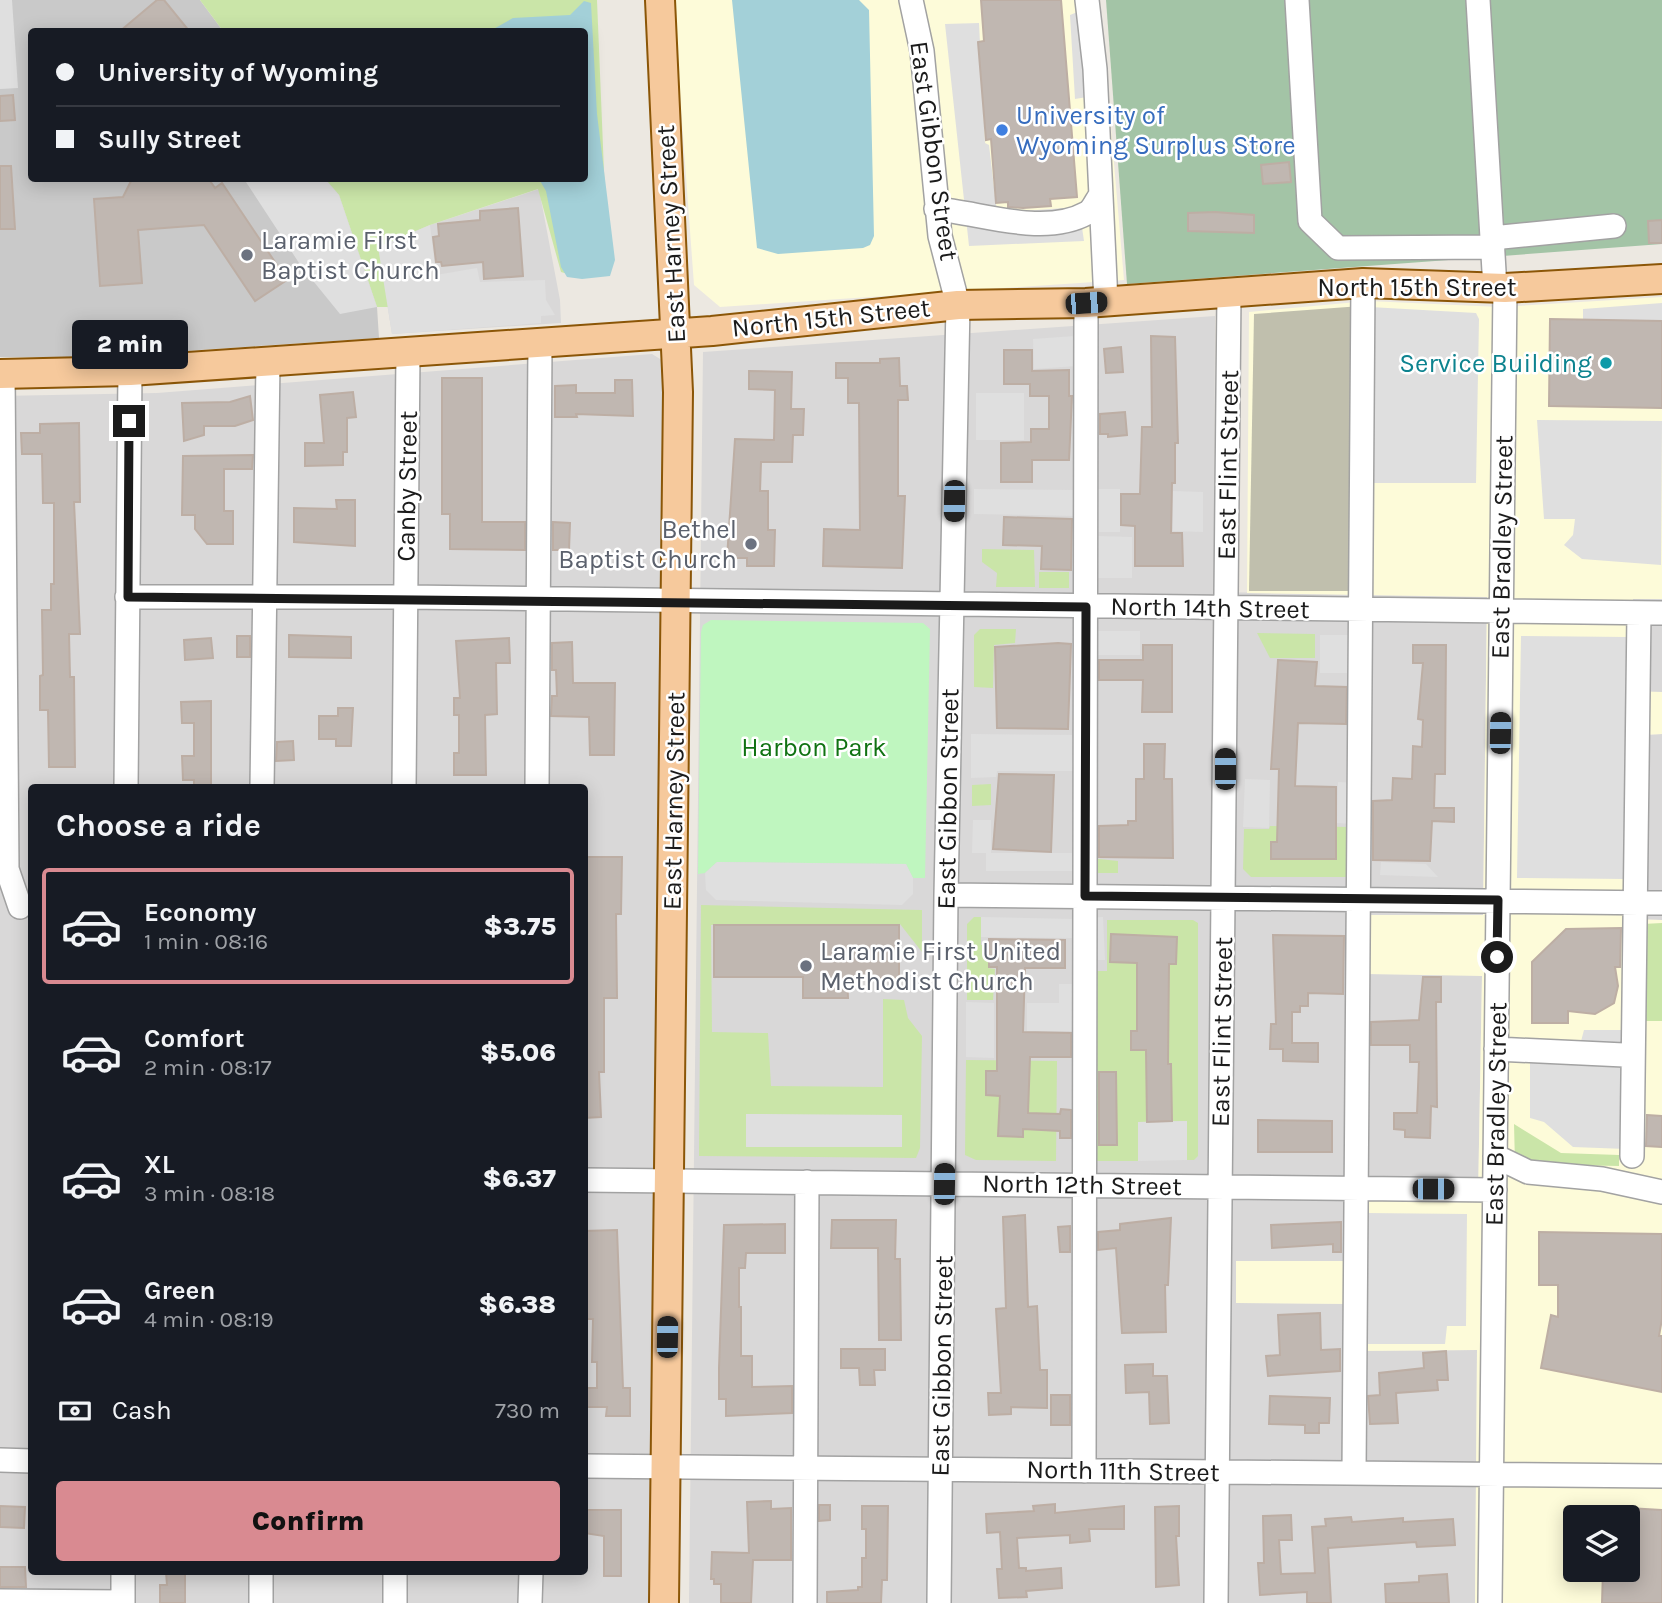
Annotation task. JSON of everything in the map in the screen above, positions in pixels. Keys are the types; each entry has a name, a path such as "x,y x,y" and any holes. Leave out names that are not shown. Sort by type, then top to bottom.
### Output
{"main road":[{"name":"East Harney Street","path":"660,0 676,334 676,602 664,1603"},
{"name":"North 15th Street","path":"2,374 130,371 676,334 958,305 1096,302 1363,283 1500,288 1662,279"}],"street":[{"name":"East Gibbon Street","path":"911,0 922,51 936,209 958,305 946,895 939,1603"},
{"path":"1084,1471 1086,607 1100,196 1095,69 1087,0"},
{"path":"1297,0 1310,221 1338,248 1493,243 1614,226"},
{"name":"East Bradley Street","path":"1478,0 1493,243 1500,288 1502,613 1490,1603"},
{"path":"936,209 975,212 1014,223 1064,221 1089,212 1100,196"},
{"path":"1354,1473 1354,1188 1363,611 1363,283"},
{"name":"East Flint Street","path":"1216,1603 1229,293"},
{"path":"537,784 540,343"},
{"name":"Canby Street","path":"404,784 408,353"},
{"path":"262,784 268,362"},
{"path":"126,784 130,371"},
{"path":"2,374 6,869 17,908"},
{"name":"North 14th Street","path":"128,597 406,597 1651,613"},
{"path":"1632,1156 1635,903 1651,613"},
{"path":"946,895 1662,903"},
{"path":"1496,1049 1624,1055"},
{"path":"1495,1156 1528,1172 1602,1178 1662,1192"},
{"name":"North 12th Street","path":"588,1180 1494,1189"},
{"path":"805,1603 807,1182"},
{"path":"0,1460 28,1461"},
{"name":"North 11th Street","path":"588,1466 1662,1476"},
{"path":"0,1601 122,1603 123,1575"},
{"path":"261,1575 261,1603"},
{"path":"395,1603 396,1575"},
{"path":"530,1603 531,1575"}],"shaded area":[{"path":"0,0 200,0 221,28 28,28 28,182 328,182 339,195 377,307 379,338 93,357 0,357"},
{"path":"0,0 12,0 18,88 0,89"},
{"path":"673,0 1100,0 1124,280 720,307 694,285"},
{"path":"1085,9 1093,96 1075,99 1070,15"},
{"path":"979,23 985,143 989,145 997,213 1079,207 1084,241 969,246 945,24"},
{"path":"246,182 328,182 339,195 377,307 340,314 301,266"},
{"path":"539,189 560,300 561,323 392,334 378,247 430,225"},
{"path":"430,225 436,275 477,268 480,282 545,280 546,300 555,315 541,316 541,323 392,334 378,247"},
{"path":"1662,297 1662,599 1633,599 1631,691 1662,692 1662,734 1641,735 1627,919 1662,920 1662,1603 1475,1603 1477,1350 1353,1351 1351,1304 1236,1303 1236,1261 1351,1261 1351,1200 1478,1200 1482,976 1367,974 1367,915 1483,915 1487,597 1247,593 1249,312 1368,301 1500,307"},
{"path":"1662,303 1662,321 1583,320 1583,309"},
{"path":"1361,306 1358,591 1249,591 1254,314"},
{"path":"1370,307 1476,313 1479,319 1476,483 1367,483"},
{"path":"1215,316 1214,592 1487,597 1483,916 1368,915 1367,974 1482,975 1478,1200 1351,1262 1236,1262 1236,1303 1351,1304 1353,1351 1477,1350 1475,1603 689,1603 703,352"},
{"path":"1075,336 1077,366 1034,369 1033,339"},
{"path":"652,354 665,362 651,1603 0,1603 0,396 157,393"},
{"path":"976,393 1024,393 1024,440 976,440"},
{"path":"1537,420 1662,421 1661,565 1582,559 1564,545 1573,535 1575,519 1544,519"},
{"path":"974,489 1077,490 1076,516 974,514"},
{"path":"1094,489 1120,489 1120,532 1094,532"},
{"path":"1173,491 1203,492 1203,532 1173,531"},
{"path":"1097,536 1132,537 1132,578 1097,578"},
{"path":"1633,599 1662,599 1662,692 1631,692"},
{"path":"1097,631 1140,631 1140,655 1097,655"},
{"path":"1320,635 1354,635 1354,673 1320,673"},
{"path":"1521,636 1627,637 1625,879 1517,878"},
{"path":"971,734 1079,735 1079,771 997,771 996,777 971,778"},
{"path":"1662,734 1662,920 1626,919 1630,736"},
{"path":"1245,779 1270,780 1269,828 1243,827"},
{"path":"1338,782 1357,783 1355,824 1337,823"},
{"path":"973,820 991,820 991,853 1076,853 1076,871 986,871 986,853 972,853"},
{"path":"717,862 906,864 913,878 913,894 902,905 716,900 706,890 705,873"},
{"path":"1381,862 1426,864 1438,877 1380,875"},
{"path":"981,917 1074,919 1074,938 981,937"},
{"path":"1103,917 1105,960 1090,960 1088,918"},
{"path":"1059,984 1077,984 1077,1031 1027,1031 1027,1003 1059,1003"},
{"path":"966,1002 994,1003 994,1058 966,1057"},
{"path":"1584,1030 1624,1030 1626,1149 1573,1147 1544,1122 1530,1118 1530,1045 1580,1045"},
{"path":"746,1114 902,1115 902,1147 746,1147"},
{"path":"1187,1121 1187,1160 1138,1161 1138,1122"},
{"path":"1367,1213 1467,1214 1466,1326 1447,1326 1445,1344 1365,1344"}],"green space":[{"path":"200,0 597,0 608,269 578,277 561,272 538,189 430,225 379,247 390,307 377,307 339,195 328,182 588,182 588,28 221,28"},
{"path":"1106,0 1662,0 1662,244 1127,284"},
{"path":"982,549 1034,550 1035,587 996,587 997,573 982,562"},
{"path":"1039,572 1069,572 1069,588 1039,588"},
{"name":"Harbon Park","path":"711,620 923,623 930,629 925,878 913,878 906,864 717,862 705,873 698,874 701,632 703,625"},
{"path":"980,629 1016,629 1015,643 994,645 993,688 974,687 974,635"},
{"path":"1257,633 1315,634 1315,658 1270,658"},
{"path":"991,784 991,805 972,806 972,785"},
{"path":"1270,826 1354,827 1352,877 1251,877 1243,869 1244,829 1269,829"},
{"path":"1090,858 1118,861 1118,873 1090,873"},
{"path":"701,905 922,910 922,952 900,924 711,925 712,1032 768,1033 771,1086 883,1087 883,999 904,1000 908,1018 922,1036 920,1148 916,1158 699,1156"},
{"path":"974,917 981,917 981,945 988,945 988,968 995,969 993,1000 967,1000 967,924"},
{"path":"1107,920 1193,920 1198,923 1198,1156 1194,1160 1187,1160 1186,1121 1138,1122 1138,1161 1092,1161 1090,971 1107,971"},
{"path":"1662,923 1662,1021 1642,1021 1643,924"},
{"path":"966,1060 1057,1061 1056,1161 976,1160 965,1155"},
{"path":"1514,1124 1561,1153 1619,1155 1619,1166 1515,1164"}],"water":[{"path":"732,0 859,0 869,10 874,236 870,245 863,248 778,254 757,248"},
{"path":"584,1 591,3 597,114 615,260 610,276 582,279 567,277 561,267 546,191 541,182 588,182 588,28 495,28 513,18 570,15"}],"building":[{"path":"157,0 164,0 187,28 124,28"},
{"path":"981,0 1061,0 1077,197 1050,199 1051,206 1023,208 1008,207 1008,202 996,203 991,139 986,140 978,42 984,41"},
{"path":"13,95 15,120 0,121 0,96"},
{"path":"1289,162 1291,182 1263,184 1261,165"},
{"path":"0,166 11,166 15,229 0,229"},
{"name":"Laramie First Baptist Church","path":"130,182 211,182 215,188 222,183 287,280 255,301 204,225 138,230 142,283 100,286 94,199 123,197"},
{"path":"518,208 523,276 484,279 483,262 442,266 441,262 436,262 433,237 439,236 438,224 480,220 480,211"},
{"path":"1188,213 1254,215 1254,233 1188,231"},
{"path":"1662,220 1662,243 1649,243 1648,221"},
{"name":"Service Building","path":"1550,319 1662,321 1662,408 1549,406"},
{"path":"1151,336 1175,337 1178,443 1175,443 1171,533 1182,533 1183,566 1135,566 1135,526 1121,525 1121,494 1140,494 1142,427 1152,427"},
{"path":"1121,347 1123,372 1106,373 1104,349"},
{"path":"1004,350 1032,350 1032,371 1069,370 1069,396 1072,396 1069,460 1032,460 1032,482 1001,482 1001,443 1031,442 1031,429 1049,429 1049,396 1030,396 1030,384 1004,384"},
{"path":"899,358 900,386 907,386 908,400 898,400 898,496 905,496 902,568 823,566 824,529 860,530 859,403 848,403 848,378 836,378 836,363 880,363 880,359"},
{"path":"749,371 792,372 791,409 804,409 803,435 793,435 792,462 761,462 760,491 768,491 768,530 775,530 774,566 747,566 747,558 727,558 735,439 774,440 775,390 749,389"},
{"path":"442,378 482,378 482,522 525,522 525,550 450,549 450,514 442,514"},
{"path":"615,380 632,380 633,416 576,414 577,417 555,417 555,386 576,385 576,393 615,393"},
{"path":"353,392 356,417 347,418 347,452 343,452 343,465 305,466 305,443 324,443 320,395"},
{"path":"250,396 253,420 235,426 204,426 204,435 184,441 182,403 230,402"},
{"path":"1125,412 1127,435 1108,437 1108,434 1100,434 1100,414"},
{"path":"79,423 80,502 74,502 80,634 69,634 70,677 74,677 75,767 49,767 48,710 40,710 40,676 43,675 42,610 51,610 51,584 54,584 54,503 43,503 42,454 22,454 21,433 40,433 40,424"},
{"path":"253,455 252,469 224,469 224,511 233,511 233,544 207,544 195,529 195,515 182,515 183,456"},
{"path":"336,500 355,500 355,546 294,542 294,508 337,509"},
{"path":"1004,517 1072,519 1071,570 1041,569 1042,546 1003,545"},
{"path":"553,522 570,523 569,550 553,550"},
{"path":"289,635 351,637 351,658 289,657"},
{"path":"237,636 250,636 250,657 237,657"},
{"path":"211,638 213,658 185,660 184,640"},
{"path":"509,638 510,663 496,663 497,714 485,715 486,775 454,775 454,753 459,753 459,715 454,715 454,698 460,698 456,641"},
{"path":"572,642 573,683 615,683 614,755 590,755 589,717 551,716 552,696 557,696 556,670 552,670 552,643"},
{"path":"1071,644 1068,729 997,728 995,647"},
{"path":"1143,645 1172,645 1172,712 1142,712 1143,680 1099,680 1099,660 1143,660"},
{"path":"1413,645 1446,645 1445,774 1435,774 1434,808 1454,808 1454,822 1432,821 1430,861 1373,860 1373,801 1392,800 1393,778 1412,779 1413,746 1422,747 1423,720 1418,719 1423,663 1413,663"},
{"path":"1278,660 1317,662 1315,686 1347,687 1346,724 1298,723 1295,786 1336,787 1336,859 1271,859 1271,842 1277,842 1279,769 1271,769"},
{"path":"211,701 211,784 194,784 194,780 183,780 182,756 194,756 194,723 182,723 181,702"},
{"path":"338,708 353,708 351,746 336,746 336,739 319,739 319,716 338,716"},
{"path":"293,741 294,760 276,761 277,742"},
{"path":"1144,744 1165,744 1164,779 1172,779 1173,858 1099,857 1099,826 1128,825 1128,821 1136,821 1136,779 1144,779"},
{"path":"999,774 1054,775 1051,852 993,849"},
{"path":"588,857 622,857 621,914 616,914 617,998 604,998 604,1072 599,1072 601,1117 588,1118"},
{"name":"Laramie First United Methodist Church","path":"714,925 899,925 899,978 847,978 848,998 803,998 803,977 714,977"},
{"path":"1621,928 1620,967 1615,967 1618,986 1614,1003 1595,1014 1568,1011 1568,1023 1532,1023 1532,962 1566,929"},
{"path":"1111,934 1177,937 1176,964 1169,964 1168,1064 1171,1064 1172,1121 1147,1122 1146,1050 1131,1050 1131,1031 1137,1031 1137,963 1110,962"},
{"path":"1273,935 1344,936 1343,994 1308,993 1308,1006 1300,1006 1300,1012 1292,1012 1292,1043 1318,1043 1318,1062 1283,1061 1283,1049 1270,1049 1271,1024 1276,1024"},
{"path":"989,939 1065,940 1065,968 1025,968 1023,1032 1071,1033 1071,1057 1030,1057 1028,1113 1060,1114 1061,1109 1071,1110 1071,1138 1060,1138 1060,1131 1023,1129 1023,1137 998,1136 1000,1096 986,1095 986,1071 997,1071 997,967 989,967"},
{"path":"1423,977 1441,977 1441,1002 1436,1002 1437,1107 1431,1106 1430,1138 1405,1137 1405,1130 1394,1129 1394,1113 1417,1113 1419,1062 1410,1062 1410,1045 1371,1045 1371,1022 1419,1020"},
{"path":"1099,1072 1116,1072 1117,1145 1099,1145"},
{"path":"1647,1115 1662,1116 1662,1147 1646,1146"},
{"path":"1258,1120 1332,1121 1332,1152 1258,1152"},
{"path":"1025,1215 1028,1307 1037,1306 1040,1370 1047,1370 1047,1408 1011,1407 1011,1414 989,1415 988,1393 1001,1393 996,1309 1006,1308 1003,1217"},
{"path":"1171,1218 1168,1285 1165,1285 1166,1332 1122,1333 1116,1248 1098,1250 1098,1232 1120,1230 1120,1224"},
{"path":"832,1220 896,1220 895,1259 900,1259 901,1340 879,1340 878,1248 831,1248"},
{"path":"1341,1222 1341,1252 1333,1252 1333,1244 1272,1248 1271,1225"},
{"path":"785,1224 785,1253 746,1253 745,1268 739,1268 739,1307 741,1356 752,1356 752,1387 792,1386 792,1413 726,1416 726,1399 719,1399 724,1225"},
{"path":"1070,1226 1070,1252 1060,1252 1058,1227"},
{"path":"617,1230 623,1388 630,1388 630,1416 606,1416 607,1407 588,1407 588,1388 597,1388 597,1362 592,1362 593,1319 588,1319 588,1231"},
{"path":"1539,1232 1662,1234 1662,1319 1659,1336 1662,1336 1662,1392 1541,1368 1551,1315 1558,1317 1558,1285 1539,1285"},
{"path":"1320,1313 1321,1350 1340,1349 1340,1371 1268,1376 1266,1356 1280,1355 1278,1315"},
{"path":"841,1349 885,1349 885,1370 874,1370 875,1385 860,1385 859,1368 841,1368"},
{"path":"1446,1351 1448,1380 1437,1380 1438,1390 1396,1393 1398,1423 1370,1424 1368,1396 1380,1395 1379,1373 1424,1368 1423,1353"},
{"path":"1153,1364 1153,1376 1167,1376 1169,1423 1150,1424 1149,1392 1126,1393 1125,1365"},
{"path":"1051,1395 1070,1395 1070,1425 1051,1425"},
{"path":"1270,1396 1330,1398 1329,1423 1319,1423 1319,1433 1305,1433 1305,1425 1269,1424"},
{"path":"771,1501 771,1509 791,1508 791,1560 753,1560 751,1603 721,1603 721,1584 714,1584 714,1579 711,1579 712,1552 749,1553 747,1502"},
{"path":"1055,1504 1055,1513 1124,1506 1124,1529 1089,1529 1090,1541 1070,1543 1070,1535 1017,1538 1019,1568 1026,1568 1026,1571 1061,1568 1062,1588 1026,1591 1027,1597 999,1598 997,1569 1002,1569 1000,1532 987,1533 986,1514 1034,1511 1033,1506"},
{"path":"819,1505 830,1505 830,1520 819,1521"},
{"path":"0,1506 25,1507 24,1528 0,1527"},
{"path":"862,1506 888,1506 887,1580 882,1580 881,1603 827,1603 827,1592 858,1590 858,1587 862,1587 866,1529 862,1529"},
{"path":"1179,1506 1179,1536 1176,1536 1179,1585 1156,1587 1155,1507"},
{"path":"1640,1509 1662,1510 1662,1603 1602,1603 1603,1582 1640,1582"},
{"path":"588,1510 621,1510 621,1576 604,1576 604,1536 588,1534"},
{"path":"1291,1515 1292,1540 1279,1540 1281,1574 1315,1573 1312,1527 1326,1526 1325,1519 1351,1517 1352,1522 1403,1518 1403,1522 1453,1519 1455,1545 1417,1547 1416,1542 1328,1548 1331,1603 1307,1603 1307,1592 1260,1595 1258,1563 1264,1563 1263,1516"},
{"path":"0,1567 25,1567 26,1587 0,1587"},
{"path":"1447,1574 1449,1603 1386,1603 1385,1584 1419,1582 1419,1576"},
{"path":"166,1575 185,1575 185,1603 160,1603 160,1585 167,1585"}],"place":[{"name":"University of Wyoming Surplus Store","path":"1002,130"},
{"name":"Laramie First Baptist Church","path":"247,255"},
{"name":"Service Building","path":"1606,363"},
{"name":"Bethel Baptist Church","path":"751,544"},
{"name":"Laramie First United Methodist Church","path":"806,966"}],"route":[{"path":"129,421 128,597 378,597 1086,607 1085,896 1498,900 1497,957"}]}
